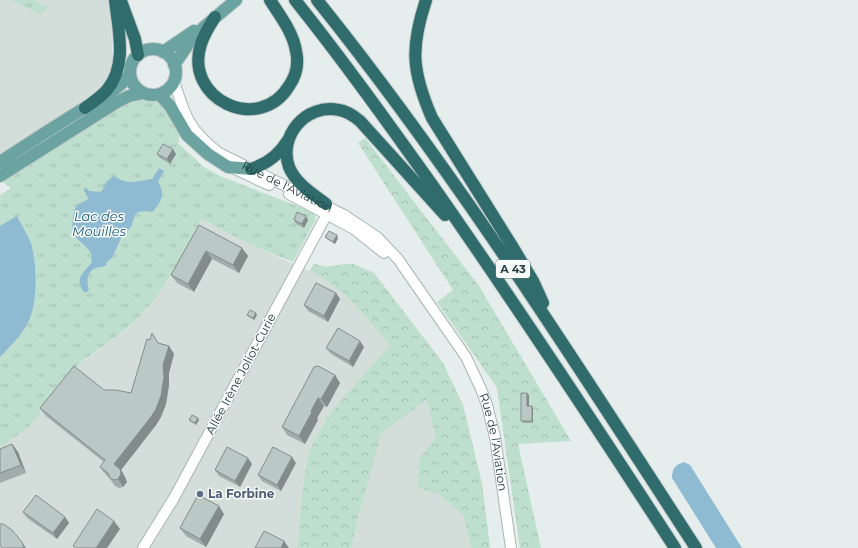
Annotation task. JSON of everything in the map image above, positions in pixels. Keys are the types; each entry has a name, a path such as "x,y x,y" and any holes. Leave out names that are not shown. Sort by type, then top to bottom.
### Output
{"highway":[{"path":"86,108 108,89 117,71 121,50 115,0"},
{"path":"120,0 135,39 138,55"},
{"path":"215,17 205,34 199,51 198,65 205,85 214,96 229,106 246,109 265,106 274,102 287,90 295,74 297,60 292,36 270,0"},
{"name":"A 43","path":"295,0 397,136 486,261 675,548"},
{"name":"A 43","path":"317,0 364,58 495,243 561,340 696,548"},
{"path":"426,0 414,44 416,72 422,96 432,118 533,281 561,340"},
{"path":"251,169 270,160 282,149 292,131 300,121 314,112 332,109 350,113 360,121 381,143 486,261"},
{"path":"288,139 287,155 292,172 301,184 326,209"}],"main road":[{"path":"163,52 215,17 236,0"},
{"path":"174,65 189,43 215,17"},
{"path":"0,162 111,93 124,83 130,74 133,61 138,55 150,50 163,52 172,60 176,76 170,87 165,92 148,95 143,93 134,85 130,74"},
{"path":"0,176 117,102 129,96 143,93"},
{"name":"Rue de l'Aviation","path":"159,94 170,106 187,135 208,154 228,166"},
{"path":"228,166 251,169"}],"street":[{"name":"Rue de l'Aviation","path":"174,81 183,108 192,128 204,141 220,153 326,209 369,240 388,256 415,284"},
{"name":"Rue de l'Aviation","path":"228,166 283,191 344,215 377,237 398,259 466,358 475,374 487,405 498,455 511,548"},
{"name":"Allée Irène Joliot-Curie","path":"143,548 174,498 326,209"}],"shaded area":[{"path":"0,0 110,0 113,68 100,92 0,157"},
{"path":"201,219 251,245 309,271 314,264 327,267 353,264 374,273 443,363 463,405 482,484 490,548 0,548 0,447 12,439 42,409 63,379 81,363 129,327 147,308 166,284 185,252"}],"green space":[{"path":"10,0 36,0 41,5 50,6 40,14"},
{"path":"138,98 155,101 168,110 181,132 178,143 204,167 220,176 313,212 316,219 293,262 251,245 201,219 179,263 161,290 140,316 112,340 71,371 60,383 34,421 23,431 0,447 0,195 11,188 3,182 39,156 121,104"},
{"path":"365,138 479,286 571,441 518,444 541,548 520,548 497,388 437,302 453,290 358,143"},
{"path":"314,264 327,267 353,264 374,273 443,363 463,405 482,484 490,548 472,548 463,515 440,495 418,487 419,459 436,438 427,399 381,434 351,548 297,548 305,473 312,446 330,415 341,400 390,346 364,314 344,294 334,285 310,271"}],"water":[{"name":"Lac des Mouilles","path":"159,168 164,171 158,182 162,190 160,202 152,212 138,212 135,215 131,227 122,236 112,258 106,263 107,265 91,270 88,275 89,289 87,292 84,292 81,287 80,279 83,272 92,262 92,256 87,247 76,237 72,226 76,207 89,198 84,191 85,187 89,191 100,192 106,182 114,176 129,182 152,179"},
{"path":"17,216 30,241 34,258 36,279 33,310 25,328 13,344 0,357 0,226"},
{"path":"684,462 690,465 742,548 716,548 672,478 675,467"}],"building":[{"path":"163,144 173,149 167,159 157,154"},
{"path":"297,212 306,216 302,224 294,220"},
{"path":"199,225 242,248 233,265 206,251 188,284 171,275"},
{"path":"329,231 337,235 333,242 325,237"},
{"path":"316,283 336,293 324,316 304,305"},
{"path":"250,310 256,313 253,318 247,315"},
{"path":"338,328 360,341 349,361 326,348"},
{"path":"152,333 158,343 169,346 163,365 164,377 161,396 151,417 114,464 120,469 121,474 118,479 114,480 110,478 108,473 100,467 105,460 40,408 74,366 104,390 116,390 131,393 147,339 150,340"},
{"path":"318,366 335,375 321,399 318,398 299,436 282,427 314,367"},
{"path":"521,393 527,393 527,406 532,406 532,421 521,421"},
{"path":"192,415 198,418 195,423 189,420"},
{"path":"12,444 21,465 0,473 0,449"},
{"path":"227,447 248,458 235,481 215,470"},
{"path":"273,447 292,457 277,485 258,475"},
{"path":"36,495 65,517 53,533 23,512"},
{"path":"198,495 219,506 200,539 180,528"},
{"path":"97,509 114,521 96,548 76,548 73,546"},
{"path":"0,524 3,524 12,530 22,542 24,548 2,548 0,545"},
{"path":"264,531 284,541 281,548 255,548"}],"place":[{"name":"La Forbine","path":"200,494"}]}
